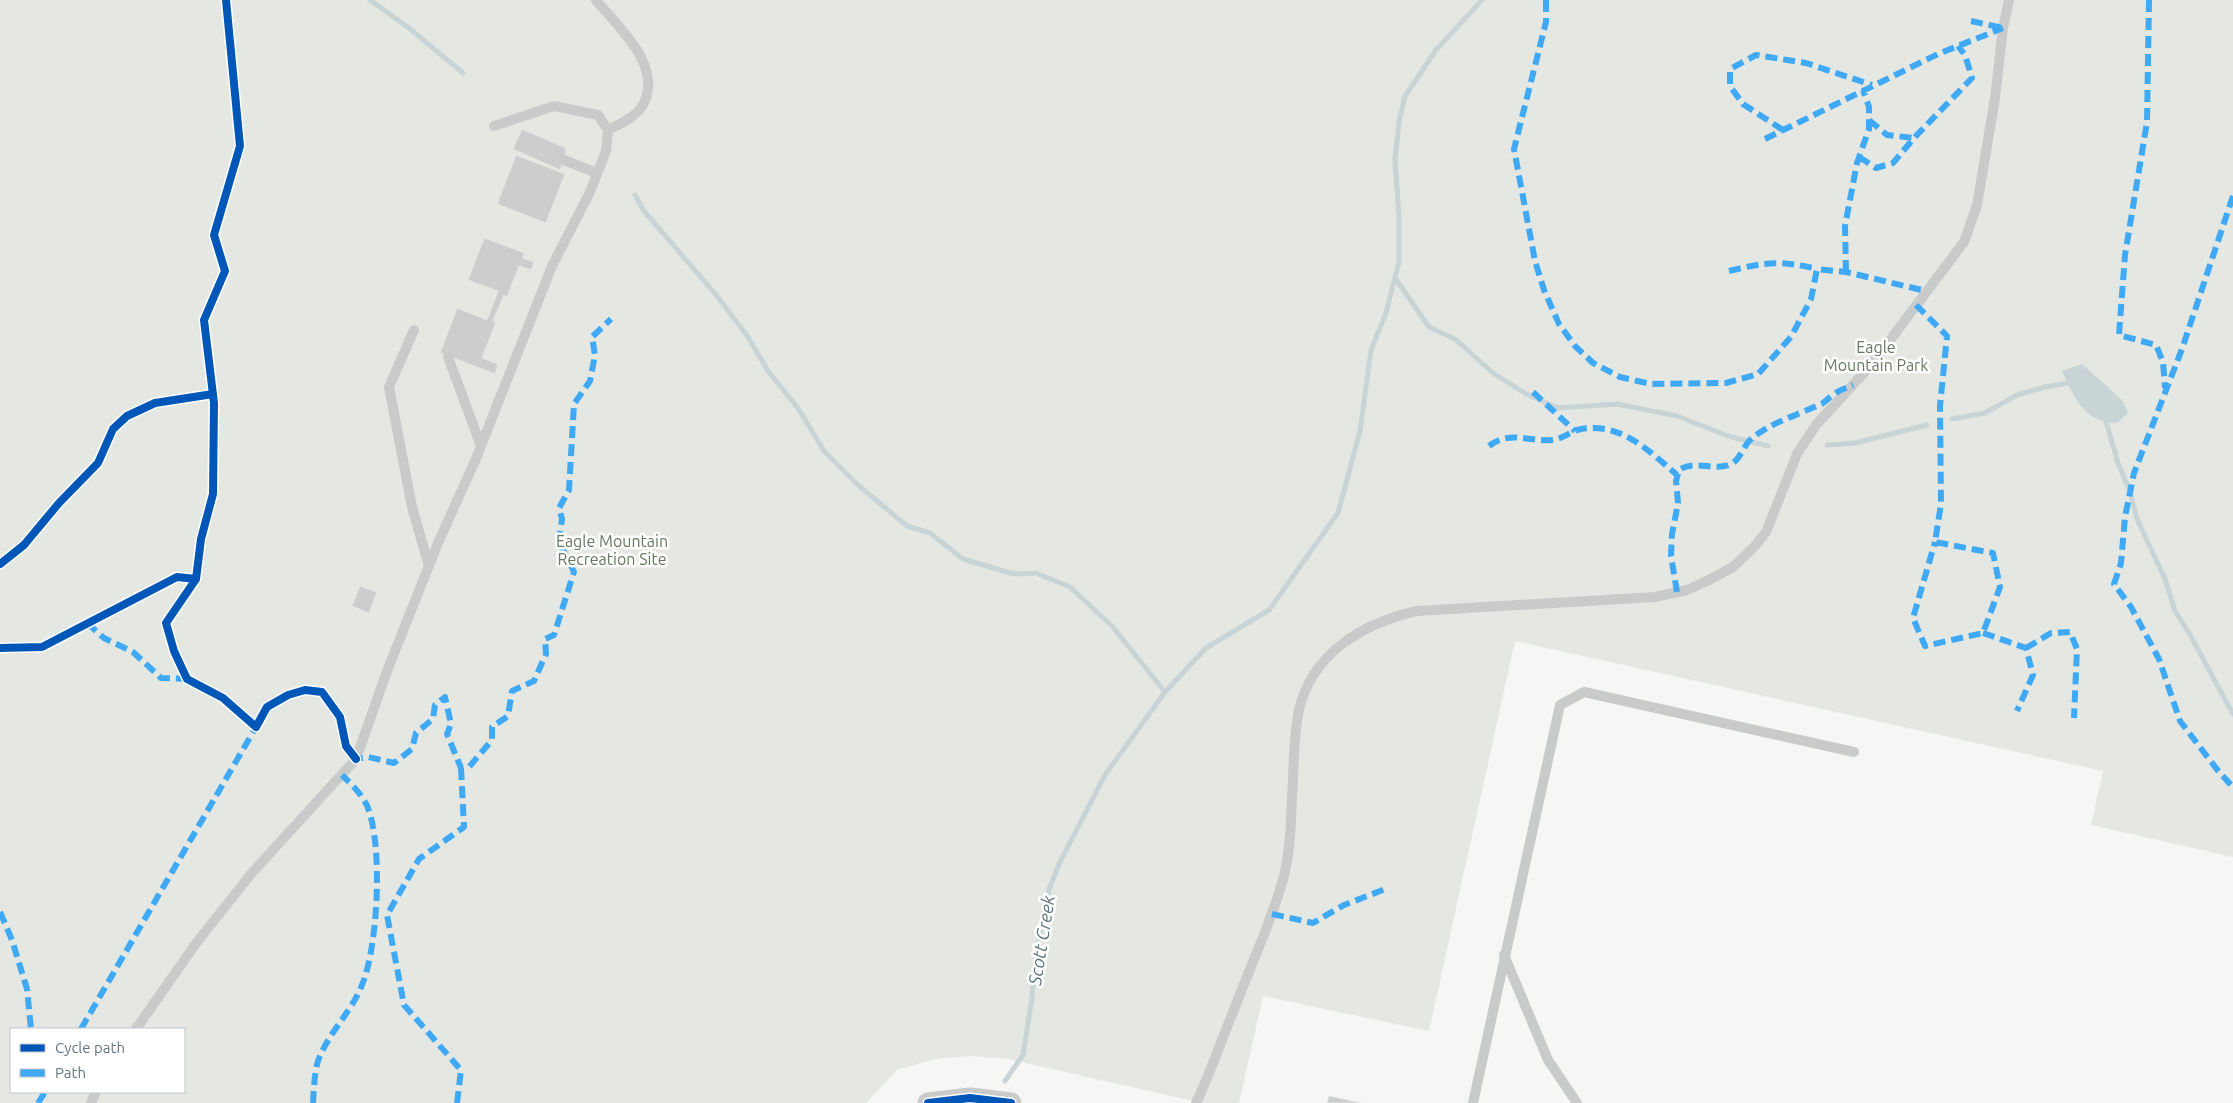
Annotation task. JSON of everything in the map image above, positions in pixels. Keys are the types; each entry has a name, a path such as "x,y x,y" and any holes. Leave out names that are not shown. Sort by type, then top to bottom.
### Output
{"street":[{"path":"928,1103 970,1098 1011,1103"}],"lane":[{"path":"596,0 641,56 648,79 644,103 628,120 608,130"},
{"path":"1196,1103 1211,1070 1279,891 1289,852 1299,710 1311,679 1323,661 1351,636 1394,616 1417,611 1655,597 1687,590 1705,582 1728,570 1745,556 1766,532 1798,454 1816,425 1872,364 1964,242 1976,205 1995,98 2003,28 2009,0"},
{"path":"137,1028 197,942 251,874 356,759 387,671 429,566 481,446 552,266 606,151 608,130 598,114 554,106 494,126"},
{"path":"564,160 597,173"},
{"path":"414,330 389,387 412,507 429,566"},
{"path":"448,356 481,446"},
{"path":"1473,1103 1560,705 1584,692 1854,752"},
{"path":"1504,955 1548,1060 1578,1103"}],"green space":[{"name":"Eagle Mountain Recreation Site","path":"0,0 2233,0 2233,857 2091,825 2103,771 1515,641 1429,1031 1263,996 1239,1103 1202,1103 1008,1059 970,1056 934,1059 897,1070 866,1103 0,1103"}],"shaded area":[{"path":"2082,364 2123,401 2128,413 2117,423 2096,419 2076,399 2062,371"}],"building":[{"path":"522,129 566,148 560,170 513,149"},
{"path":"516,155 565,174 546,223 497,204"},
{"path":"484,238 525,253 523,258 534,262 531,270 519,266 507,297 504,295 493,321 496,322 482,358 498,364 495,374 440,353 457,308 487,320 498,291 468,280"},
{"path":"360,586 377,592 369,613 352,606"},
{"path":"1329,1096 1361,1103 1327,1103"}],"waterway":[{"path":"370,0 409,28 463,73"},
{"name":"Scott Creek","path":"1005,1081 1023,1055 1032,998 1036,954 1049,889 1060,862 1105,775 1165,692 1206,648 1269,610 1338,513 1360,431 1371,350 1386,313 1399,262 1399,217 1395,160 1399,122 1405,96 1436,50 1482,0"},
{"path":"635,195 644,211 717,296 748,337 768,371 798,408 824,451 858,485 907,526 930,533 963,559 1014,574 1036,573 1070,587 1112,626 1165,692"},
{"path":"1395,278 1429,327 1455,339 1493,373 1526,394 1558,408 1617,404 1677,416 1728,436 1768,446"},
{"path":"1952,419 1985,413 2017,395 2045,387 2075,382"},
{"path":"2105,418 2118,463 2130,491 2137,519 2165,579 2175,611 2233,714"},
{"path":"1827,445 1855,443 1927,425"}],"marked path":[{"path":"1546,0 1546,22 1514,149 1535,261 1544,290 1559,324 1575,346 1593,363 1620,377 1651,384 1726,383 1758,374 1791,337 1811,299 1817,269 1846,272 1926,291"},
{"path":"2149,0 2147,122 2125,255 2119,335 2156,345 2163,362 2165,388"},
{"path":"1971,21 2003,28"},
{"path":"1765,139 1938,54 2003,28"},
{"path":"1859,157 1876,168 1893,163 1914,138 1972,78 1965,55 1958,46"},
{"path":"1783,130 1743,104 1730,86 1730,69 1756,55 1806,63 1872,85"},
{"path":"1846,272 1845,226 1857,163 1869,129 1869,107 1863,90"},
{"path":"1869,120 1887,135 1914,138"},
{"path":"2233,196 2182,349 2134,473 2125,517 2121,563 2114,584 2131,607 2159,659 2180,721 2219,772 2233,787"},
{"path":"1729,271 1773,263 1792,264 1817,269"},
{"path":"1916,305 1947,336 1940,406 1941,504 1935,542 1993,553 2000,587 1983,633 1925,646 1913,618 1935,542"},
{"path":"353,755 356,759 368,757 394,763 412,749 416,733 433,719 435,705 445,697 451,724 447,734 461,768 469,767 492,740 492,727 508,716 512,691 534,681 546,654 545,639 554,635 574,572 559,542 562,519 559,508 569,490 574,404 590,381 595,355 592,337 611,319"},
{"path":"1677,592 1671,556 1672,534 1678,503 1676,481 1679,470 1698,465 1718,467 1731,464 1737,460 1750,440 1758,434 1775,424 1823,403 1831,396 1853,385"},
{"path":"1533,392 1575,431"},
{"path":"1489,446 1504,439 1552,440 1581,429 1609,430 1634,440 1677,475"},
{"path":"87,623 104,638 133,652 161,678 187,679"},
{"path":"2026,648 2051,633 2070,632 2077,649 2074,718"},
{"path":"1983,633 2026,648 2033,675 2017,711"},
{"path":"82,1028 256,727"},
{"path":"457,1103 461,1070 404,1005 387,915 419,859 464,827 461,768"},
{"path":"313,1103 318,1061 322,1051 352,1005 362,985 372,947 375,922 377,871 373,825 363,799 342,775"},
{"path":"1272,914 1313,923 1344,905 1388,888"},
{"path":"0,912 12,940 27,989 31,1028"},
{"path":"38,1103 44,1093"}],"cycle path":[{"path":"196,579 201,539 213,494 214,403 204,320 225,271 214,235 240,146 226,0"},
{"path":"0,564 24,545 59,503 98,463 113,429 127,416 155,403 213,394"},
{"path":"0,648 42,647 177,577 196,579 166,623 174,651 187,679 223,698 256,727 267,707 288,695 305,690 322,692 340,717 346,746 356,759"},
{"path":"928,1103 970,1098 1011,1103"}],"park label":[{"name":"Eagle Mountain Park","path":"1876,356"}]}
